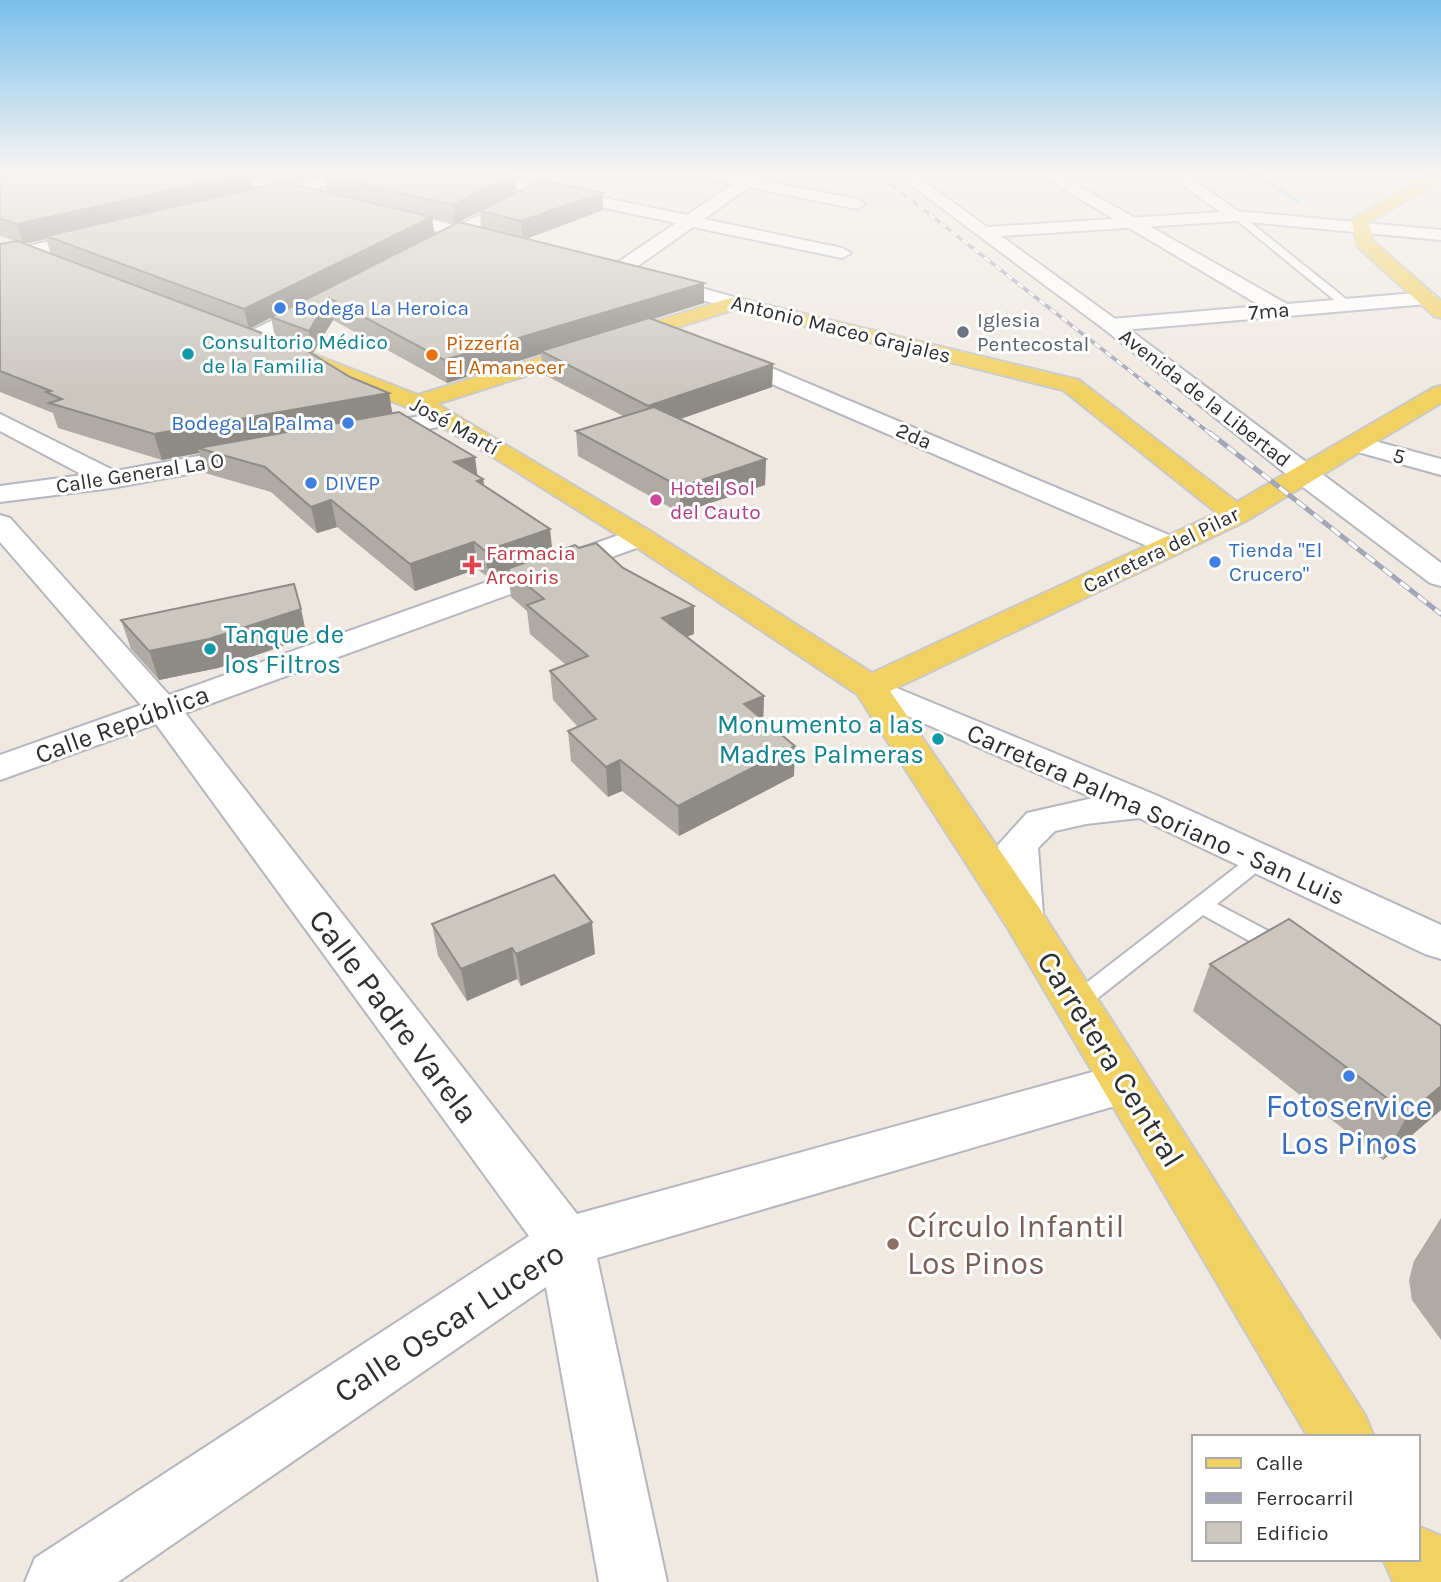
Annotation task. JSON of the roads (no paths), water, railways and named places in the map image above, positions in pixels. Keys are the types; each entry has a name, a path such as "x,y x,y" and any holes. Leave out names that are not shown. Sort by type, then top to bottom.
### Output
{"main road":[{"path":"5,245 63,267"},
{"path":"1366,245 1434,305"},
{"path":"417,403 734,303"},
{"name":"Antonio Maceo Grajales","path":"734,303 1071,384 1236,515"},
{"name":"José Martí","path":"226,330 417,403 640,537 870,687"},
{"name":"Carretera del Pilar","path":"870,687 1236,515 1441,393"},
{"name":"Carretera Central","path":"870,687 1021,914 1342,1435"},
{"path":"1418,1561 1431,1582"}],"street":[{"path":"0,258 57,245"},
{"path":"411,257 435,245"},
{"name":"Antonio Maceo Grajales","path":"651,245 612,269 734,303"},
{"path":"803,245 842,253"},
{"name":"Avenida de la Libertad","path":"1002,245 1441,577"},
{"path":"1171,245 1283,310"},
{"path":"252,339 338,295"},
{"name":"7ma","path":"1111,325 1347,305 1434,305"},
{"name":"2da","path":"658,327 1171,546"},
{"path":"338,438 444,419"},
{"path":"0,421 111,480"},
{"name":"5","path":"1356,444 1441,467"},
{"name":"Calle General La O","path":"0,494 111,480 284,448"},
{"name":"Calle Padre Varela","path":"0,524 163,709 566,1242 633,1582"},
{"name":"Calle República","path":"0,768 640,537"},
{"name":"Carretera Palma Soriano - San Luis","path":"870,687 1144,805 1441,943"},
{"path":"1021,914 1018,845 1041,822 1086,811 1144,805"},
{"name":"Calle Oscar Lucero","path":"58,1582 566,1242 1125,1083"}],"lane":[{"path":"1273,245 1347,305"},
{"path":"1076,1003 1260,859"},
{"path":"1202,905 1297,957"}],"railway":[{"path":"969,245 1212,435"},
{"path":"1210,433 1441,614"}],"place":[{"name":"Bodega La Heroica","path":"280,308"},
{"name":"Iglesia Pentecostal","path":"963,332"},
{"name":"Consultorio Médico de la Familia","path":"188,354"},
{"name":"Pizzería El Amanecer","path":"432,355"},
{"name":"Bodega La Palma","path":"348,423"},
{"name":"DIVEP","path":"311,483"},
{"name":"Hotel Sol del Cauto","path":"656,500"},
{"name":"Tienda \"El Crucero\"","path":"1215,562"},
{"name":"Farmacia Arcoiris","path":"472,565"},
{"name":"Tanque de los Filtros","path":"210,649"},
{"name":"Monumento a las Madres Palmeras","path":"938,739"},
{"name":"Fotoservice Los Pinos","path":"1349,1076"},
{"name":"Círculo Infantil Los Pinos","path":"893,1244"}]}
